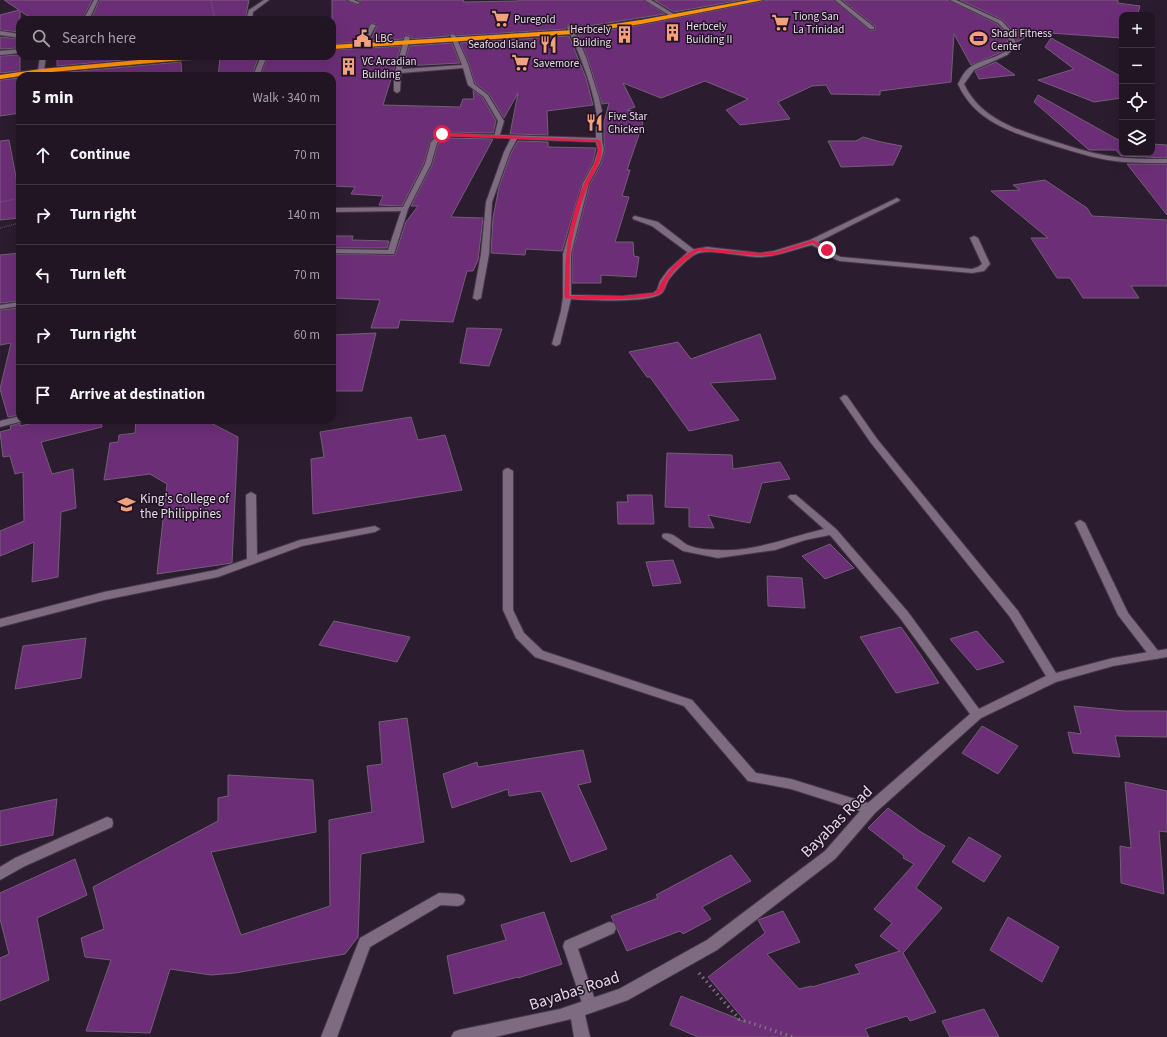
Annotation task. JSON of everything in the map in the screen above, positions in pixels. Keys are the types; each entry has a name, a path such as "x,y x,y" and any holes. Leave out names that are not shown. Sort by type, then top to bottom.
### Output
{"highway":[{"path":"571,30 733,0"},
{"path":"336,42 407,40 571,30 674,16 760,0"},
{"path":"336,46 365,42"},
{"path":"26,72 122,60"},
{"path":"0,72 155,60"},
{"path":"0,77 16,74"}],"street":[{"path":"88,16 96,0"},
{"path":"250,16 251,11 267,0"},
{"path":"349,0 358,4"},
{"path":"647,0 674,16"},
{"path":"837,0 872,28"},
{"path":"952,0 1000,22 1007,30 1014,45 1013,48 1002,55 980,64 968,71 961,84 966,95 989,117 1011,130 1091,155 1124,160 1167,161"},
{"path":"365,42 373,25"},
{"path":"556,344 565,311 567,297 567,254 586,183 597,163 601,150 599,140 600,111 571,30"},
{"path":"0,33 16,35"},
{"path":"453,37 471,85 486,96 501,121 497,137"},
{"path":"397,91 397,76 407,40"},
{"path":"0,52 16,51"},
{"path":"41,69 42,60"},
{"path":"258,72 262,60"},
{"path":"399,71 465,66"},
{"path":"336,251 391,252 405,209 428,164 434,142 438,136 448,134 514,138 599,140"},
{"path":"477,298 485,254 489,202 507,152 514,138"},
{"path":"567,297 623,298 655,295 660,291 664,281 671,272 693,252 707,249 760,255 775,253 813,242 897,200"},
{"path":"336,210 405,209"},
{"path":"635,218 655,224 693,252"},
{"path":"813,242 827,250 832,256 840,259 972,271 981,269 986,264 974,238"},
{"path":"0,307 16,305"},
{"path":"844,398 874,441 1014,614 1053,678"},
{"path":"0,424 16,420"},
{"path":"508,471 508,610 520,635 539,654 688,703 752,777 791,784 870,809"},
{"path":"251,495 252,560"},
{"path":"793,496 832,531 904,615 977,715"},
{"path":"1080,523 1123,615 1161,654"},
{"path":"0,622 104,596 218,573 300,543 375,529"},
{"path":"667,536 687,549 718,554 775,547 803,537 832,531"},
{"name":"Bayabas Road","path":"459,1037 560,1016 623,995 712,945 830,855 870,809 977,715 1053,678 1113,662 1161,654"},
{"path":"0,874 20,862 107,822"},
{"path":"328,1037 365,943 439,899 458,900"},
{"path":"582,1037 583,1008 570,946 609,928"}],"path":[{"path":"211,0 214,16"},
{"path":"0,202 15,199"},
{"path":"0,228 16,224"},
{"path":"687,959 739,1019 793,1037"}],"building":[{"path":"4,0 92,0 84,16 28,16 20,11 20,16 16,16 16,32 0,30 0,15 19,10"},
{"path":"99,0 249,0 246,16 93,16"},
{"path":"332,0 346,0 357,5 361,2 357,0 464,0 463,2 518,0 644,0 665,14 575,28 569,24 566,29 457,36 450,33 449,36 411,39 411,36 405,35 403,39 370,41 377,26 376,24 371,23 361,39 361,42 336,44 336,16 332,16"},
{"path":"654,0 742,0 674,12"},
{"path":"764,0 834,0 870,30 875,30 875,26 842,0 949,0 997,24 1004,31 1009,45 1002,52 971,65 954,34 951,82 880,91 880,95 831,94 826,85 812,86 778,102 790,119 740,125 726,110 748,99 705,81 661,98 623,83 635,107 627,110 637,112 643,123 627,170 630,170 622,196 629,197 615,242 633,242 634,256 639,257 636,277 601,275 601,283 572,283 572,254 590,184 601,164 605,150 604,122 609,103 602,104 587,56 578,35 641,25"},
{"path":"960,0 1118,0 1118,3 1140,6 1138,12 1119,12 1119,38 1035,32 1017,42 1011,29 1003,20"},
{"name":"Savemore","path":"569,36 586,78 593,105 547,111 548,135 510,134 518,93 504,118 489,94 475,83 460,43"},
{"path":"0,37 16,39 16,48 0,49"},
{"path":"1051,38 1119,75 1119,98 1094,102 1038,80 1074,69 1045,47"},
{"path":"452,43 460,63 404,66 409,46"},
{"path":"401,46 383,105 460,107 463,99 474,99 473,90 483,98 496,121 493,133 439,132 430,142 424,163 402,206 379,205 383,196 351,194 355,187 336,186 336,72 262,72 266,60 336,60 336,50"},
{"path":"16,55 16,60 20,60 20,71 0,73 0,56"},
{"path":"57,60 123,60 57,66"},
{"path":"220,60 258,60 253,72 218,72"},
{"path":"181,62 182,72 69,72"},
{"path":"996,62 1015,75 979,79 975,71"},
{"path":"16,78 16,114 0,116 0,80"},
{"path":"1038,95 1119,140 1119,154 1116,150 1089,150 1034,102"},
{"path":"863,137 902,146 893,165 841,167 828,141 856,141"},
{"path":"445,138 493,139 451,217 483,218 478,260 473,271 467,271 453,322 400,320 398,328 371,328 380,300 336,298 336,254 395,255 406,222 418,206 411,206 432,165 438,144"},
{"path":"9,140 16,177 16,218 0,220 0,141"},
{"path":"518,141 548,142 548,147 596,148 593,162 582,183 562,251 526,249 525,255 491,253 493,218 499,187 511,153"},
{"path":"1155,144 1167,145 1167,158 1121,156 1155,156"},
{"path":"1127,164 1167,164 1167,215"},
{"path":"1045,180 1087,208 1092,216 1167,220 1167,286 1131,286 1139,298 1083,298 1070,278 1057,278 1031,238 1048,238 991,191 1020,190 1013,185"},
{"path":"336,236 353,236 352,240 389,241 387,248 336,248"},
{"path":"16,253 16,301 0,303 0,255"},
{"path":"16,308 16,416 8,417 0,389 11,343 0,345 0,310"},
{"path":"467,328 502,329 489,366 460,363"},
{"path":"376,333 362,391 336,391 336,335"},
{"path":"760,334 776,379 710,383 739,420 689,431 650,377 647,377 629,352 678,342 691,359"},
{"path":"411,417 418,440 445,435 462,490 313,514 311,459 324,457 320,432"},
{"path":"20,424 20,426 29,424 102,424 102,427 41,442 52,474 73,469 76,508 61,512 58,577 32,582 34,542 0,556 0,531 24,521 23,472 15,474 10,456 3,457 0,432 11,429 10,426"},
{"path":"136,424 213,424 238,437 232,563 157,574 167,484 150,474 104,480 110,443 118,442 119,435 135,433"},
{"path":"667,453 732,455 733,469 780,462 790,479 762,483 750,523 708,515 714,528 689,527 689,508 665,507"},
{"path":"627,495 652,495 654,524 618,524 617,502 628,502"},
{"path":"830,544 854,568 825,579 802,556"},
{"path":"673,560 681,583 653,586 646,562"},
{"path":"767,576 802,578 805,608 768,606"},
{"path":"334,621 410,637 397,662 319,645"},
{"path":"901,627 939,683 896,693 860,637"},
{"path":"977,631 1004,662 977,670 950,639"},
{"path":"86,638 81,678 15,689 23,646"},
{"path":"1074,706 1125,711 1167,711 1167,737 1115,736 1120,757 1073,753 1068,732 1081,734"},
{"path":"407,718 424,842 361,854 358,937 345,954 235,973 211,975 170,969 150,1033 86,1031 111,960 85,957 81,938 104,929 93,887 218,821 218,798 228,796 228,775 313,780 316,832 211,852 241,935 330,906 329,820 372,812 367,766 382,764 379,722"},
{"path":"982,726 1018,746 998,774 962,753"},
{"path":"583,750 591,782 578,785 607,849 571,862 541,791 509,796 508,789 452,808 443,774 477,762 478,767"},
{"path":"1125,782 1167,791 1167,832 1159,831 1164,894 1121,883 1120,846 1131,848"},
{"path":"57,799 53,835 0,846 0,811"},
{"path":"888,808 921,832 945,846 916,888 942,908 903,953 936,1012 910,1021 907,1016 865,1029 869,1037 698,1037 670,1025 681,996 746,1022 708,977 765,933 758,920 783,911 800,942 767,954 799,989 812,987 860,973 855,965 900,951 880,936 892,923 874,909 914,864 903,858 904,856 868,828"},
{"path":"969,837 1001,856 984,882 952,862"},
{"path":"731,855 751,881 702,907 711,919 683,934 680,931 627,951 611,916 658,898 656,895"},
{"path":"75,859 87,895 37,918 49,980 0,1001 0,958 9,954 0,919 0,893"},
{"path":"544,912 562,964 518,978 454,994 447,956 506,940 501,925"},
{"path":"1008,917 1059,947 1042,982 990,950"},
{"path":"984,1009 999,1037 950,1037 942,1021"}],"place":[{"name":"Puregold","path":"501,19"},
{"name":"Tiong San La Trinidad","path":"780,22"},
{"name":"Herbcely Building II","path":"673,32"},
{"name":"Herbcely Building","path":"624,35"},
{"name":"LBC","path":"362,38"},
{"name":"Shadi Fitness Center","path":"978,39"},
{"name":"Seafood Island","path":"549,44"},
{"name":"Savemore","path":"520,63"},
{"name":"VC Arcadian Building","path":"349,67"},
{"name":"Five Star Chicken","path":"595,122"},
{"name":"King's College of the Philippines","path":"127,505"}],"route":[{"path":"442,134 514,138 599,140 601,150 597,163 586,183 576,214 573,233 567,254 567,297 623,298 655,295 660,291 664,281 671,272 693,252 699,250 707,249 760,255 775,253 813,242 827,250"}]}
